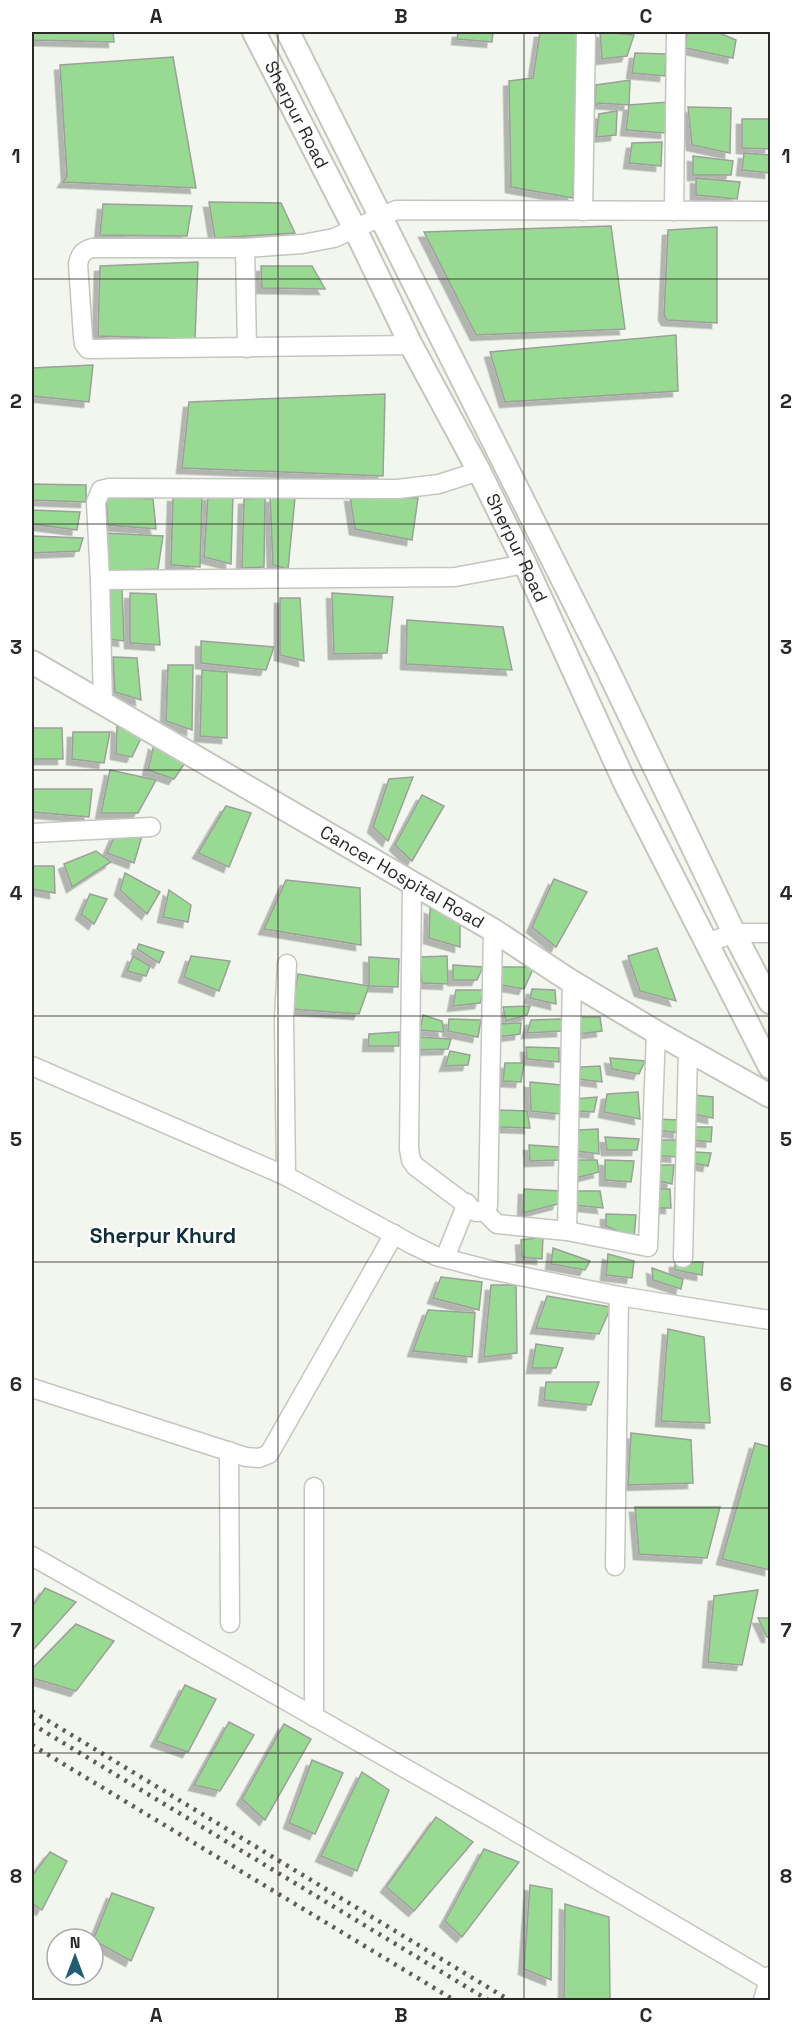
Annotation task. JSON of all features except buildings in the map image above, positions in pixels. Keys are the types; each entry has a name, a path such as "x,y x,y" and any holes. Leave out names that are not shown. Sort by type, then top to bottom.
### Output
{"street":[{"name":"Sherpur Road","path":"254,32 355,229 411,345 479,471 525,564 625,783 771,1067"},
{"name":"Sherpur Road","path":"288,32 601,656 734,933 771,1002"},
{"path":"583,211 586,32"},
{"path":"674,211 676,32"},
{"path":"411,345 88,349 83,337 78,264 80,256 84,251 92,248 245,248 302,244 334,237 396,210 771,212"},
{"path":"245,248 247,348"},
{"path":"103,705 96,502 101,490 109,488 398,489 439,484 479,471"},
{"path":"100,580 455,577 525,564"},
{"name":"Cancer Hospital Road","path":"32,662 493,930 572,982 656,1032 771,1096"},
{"path":"32,833 151,827"},
{"path":"412,884 409,1149 411,1160 425,1175 467,1203 476,1212 484,1211 488,1206 493,930"},
{"path":"707,943 734,933 771,933"},
{"path":"286,1176 284,1018 287,964"},
{"path":"567,1231 572,982"},
{"path":"484,1211 497,1224 567,1231 648,1247 656,1032"},
{"path":"683,1258 688,1050"},
{"path":"32,1066 286,1176 413,1245 445,1258 486,1269 618,1296 771,1320"},
{"path":"445,1258 467,1203"},
{"path":"32,1388 246,1456 259,1458 269,1454 394,1234"},
{"path":"615,1566 618,1296"},
{"path":"229,1451 230,1623"},
{"path":"314,1487 314,1717"},
{"path":"32,1556 770,1978 763,2001"}],"railway":[{"path":"32,1711 509,2000"},
{"path":"32,1724 488,2000"},
{"path":"32,1745 454,2000"}],"district":[{"name":"Sherpur Khurd","path":"163,1236"}]}
